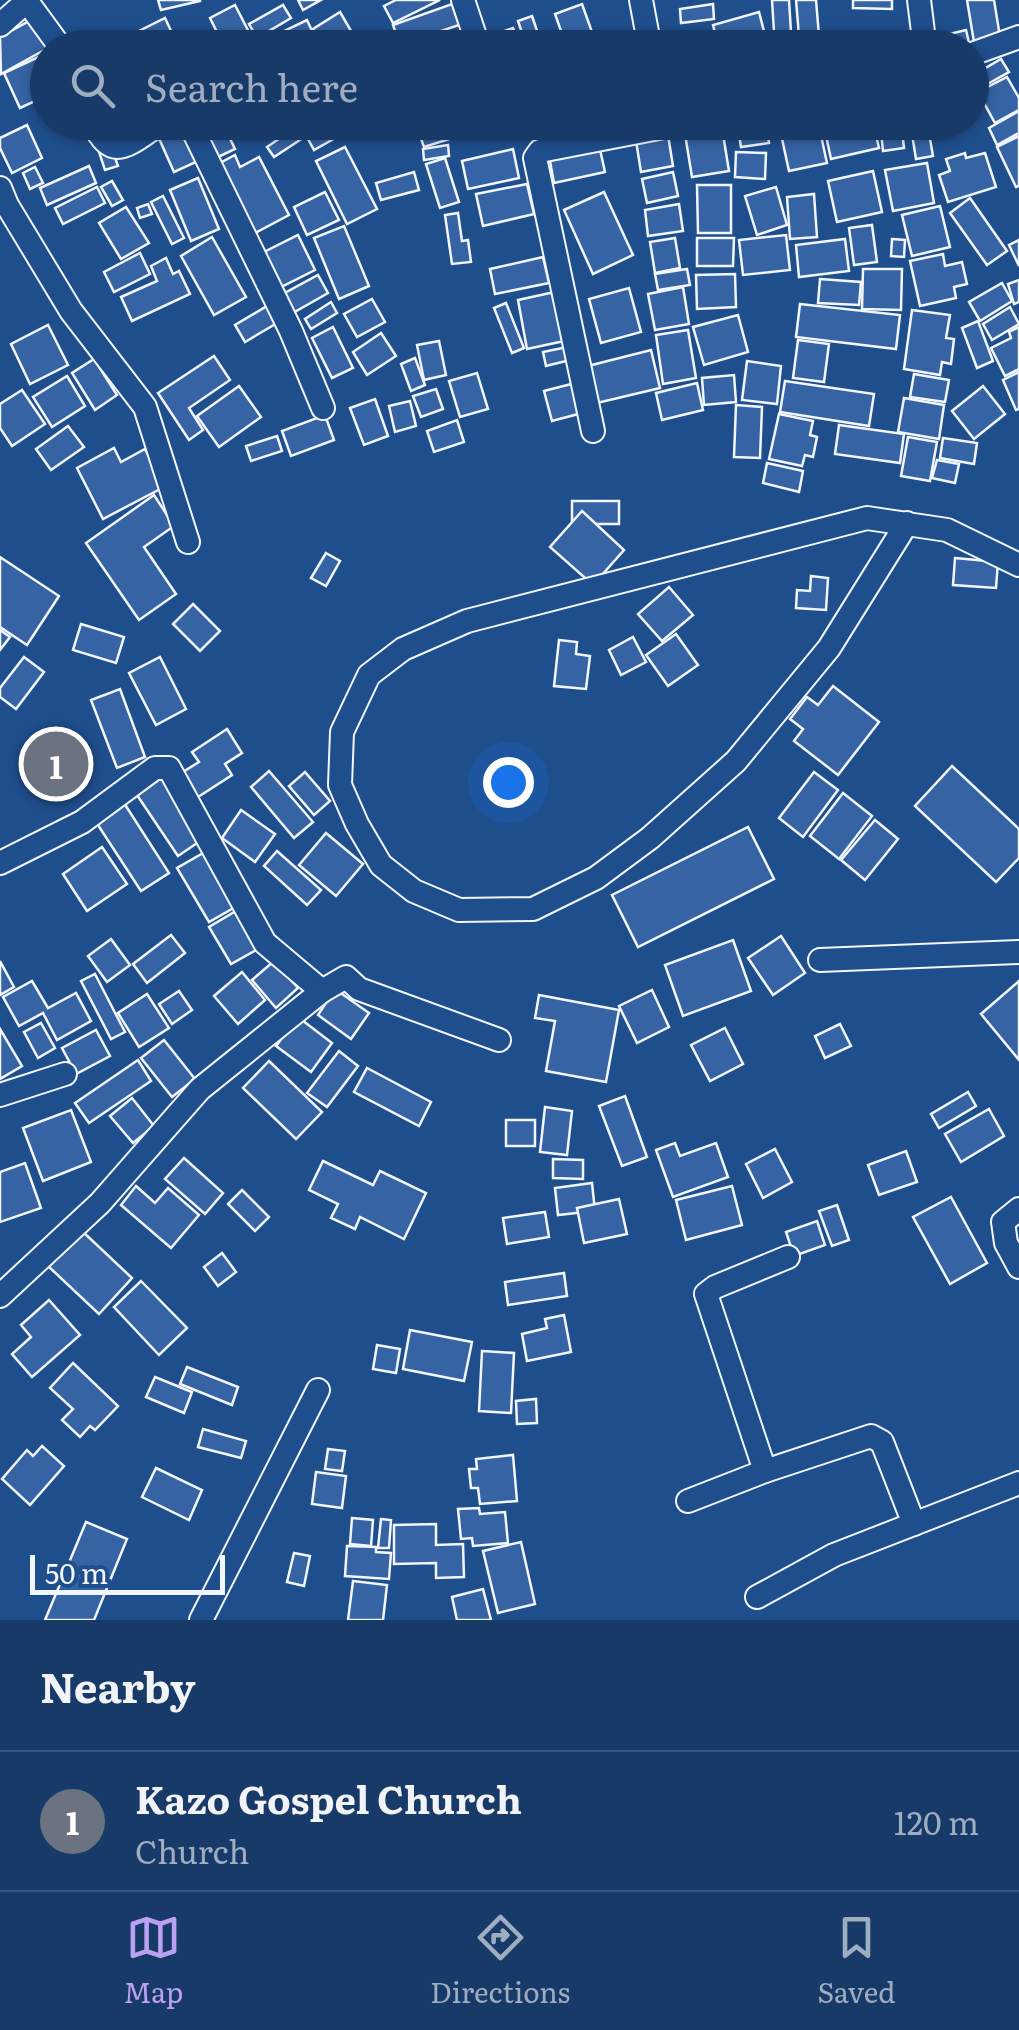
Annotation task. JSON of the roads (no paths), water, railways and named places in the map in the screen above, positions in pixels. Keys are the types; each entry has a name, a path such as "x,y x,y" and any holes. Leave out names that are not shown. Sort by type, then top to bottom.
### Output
{"street":[{"path":"464,0 474,30"},
{"path":"641,0 647,30"},
{"path":"919,0 923,30"},
{"path":"0,25 26,1 47,30"},
{"path":"989,48 1019,37"},
{"path":"101,140 109,148 119,149 134,140"},
{"path":"198,140 291,330 323,408"},
{"path":"594,431 535,158 540,151 597,140"},
{"path":"0,188 72,312 145,407 188,542"},
{"path":"907,523 829,648 736,761 650,838 596,878 533,910 459,910 414,891 381,864 357,824 340,785 342,732 369,675 404,649 467,620 868,518 907,523 947,530 1019,565"},
{"path":"0,863 82,822 155,768 169,768 265,944 322,991"},
{"path":"820,960 1019,952"},
{"path":"0,1296 100,1203 200,1089 322,991 346,977 359,989 499,1040"},
{"path":"0,1094 65,1074"},
{"path":"1019,1209 1003,1222 1006,1243 1019,1267"},
{"path":"765,1471 706,1294 788,1257"},
{"path":"202,1620 318,1390"},
{"path":"688,1501 765,1471 876,1437 882,1442 914,1524"},
{"path":"757,1597 834,1555 1019,1483"}],"place":[{"name":"Kazo Gospel Church","path":"56,764"}]}
